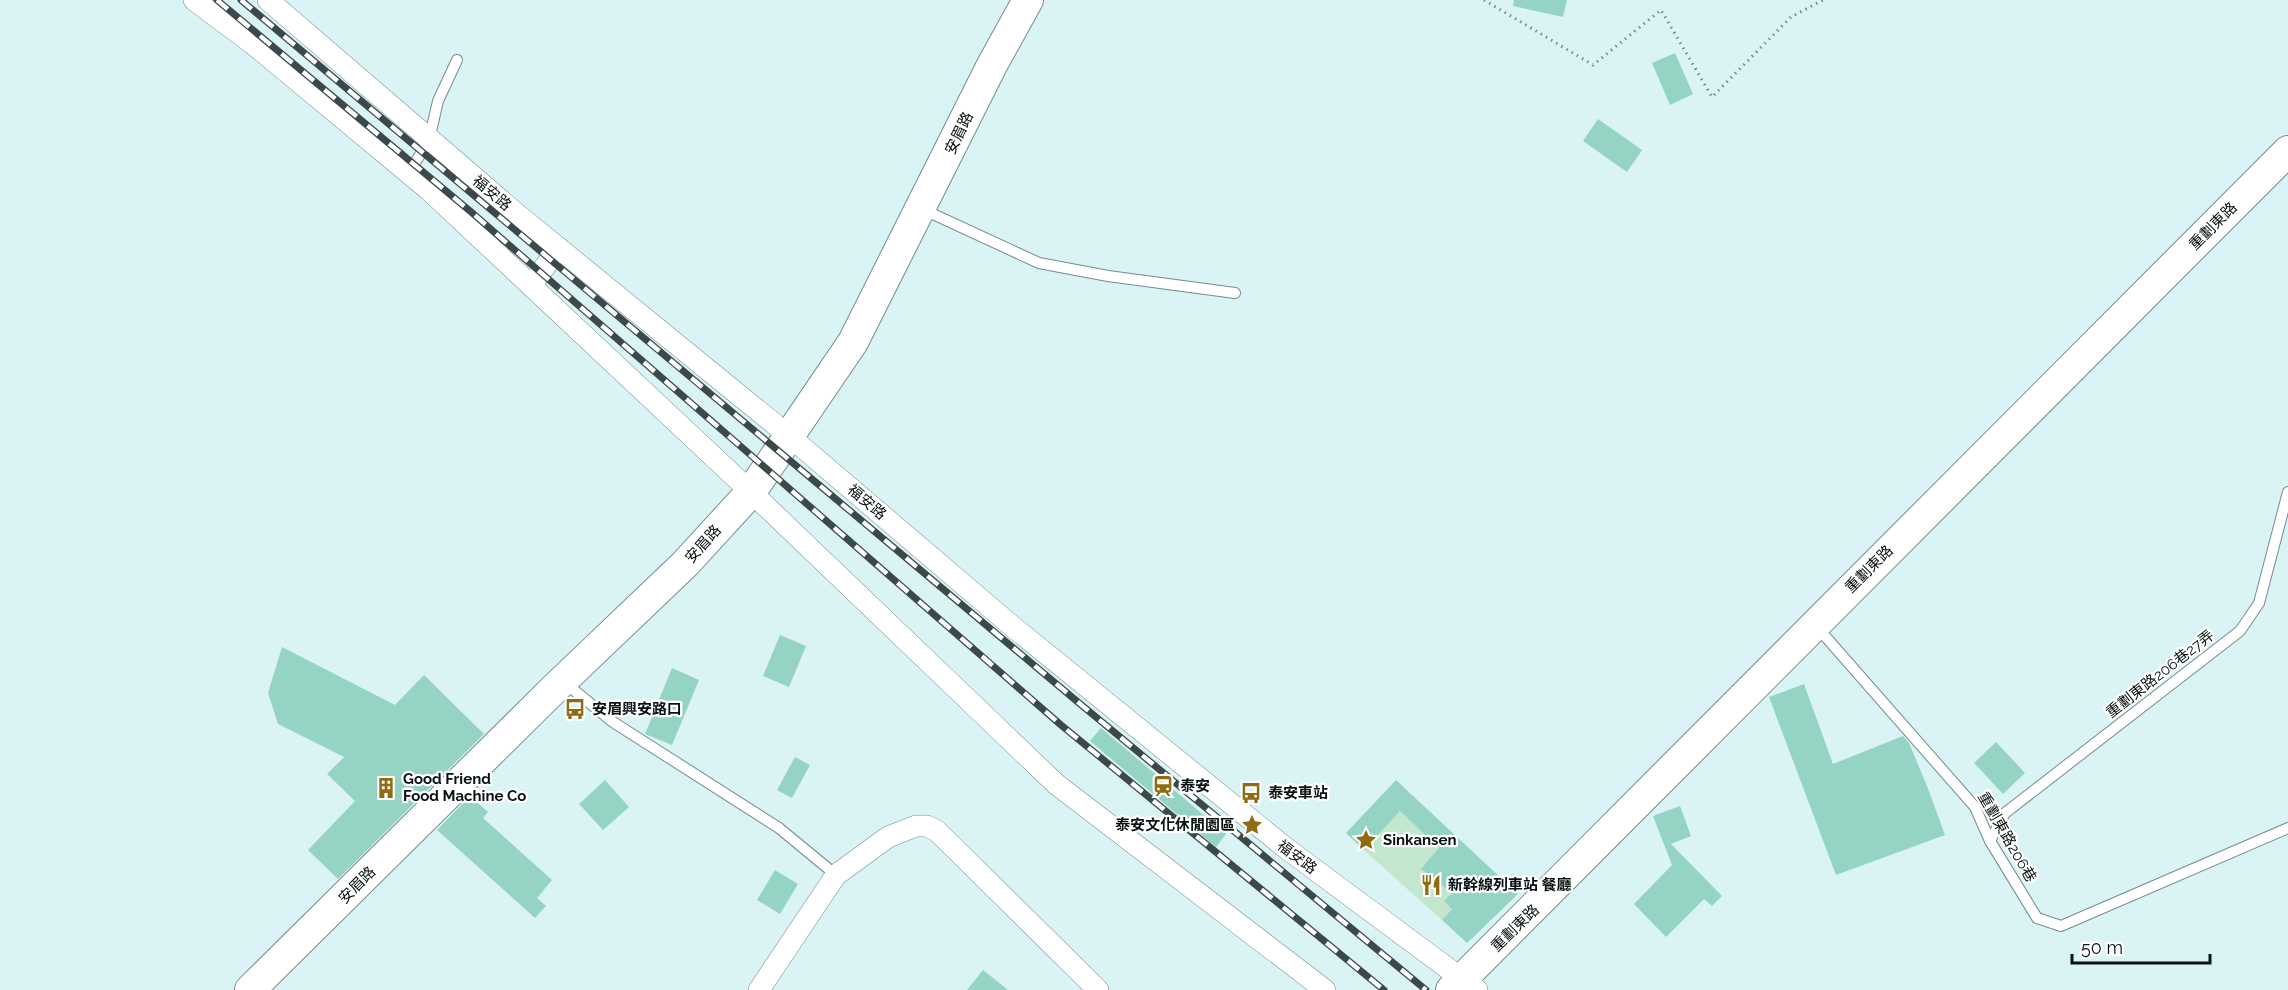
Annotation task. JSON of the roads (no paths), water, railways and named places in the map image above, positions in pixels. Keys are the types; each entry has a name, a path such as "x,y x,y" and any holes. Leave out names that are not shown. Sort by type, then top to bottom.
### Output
{"street":[{"path":"194,0 409,173 751,492 1056,784 1325,990"},
{"name":"福安路","path":"268,0 429,140 788,435 1012,626 1287,849 1464,986"},
{"name":"安眉路","path":"250,990 562,681 685,564 751,492 853,342 992,65 1028,0"},
{"name":"重劃東路","path":"1464,986 1814,624 2288,151"},
{"path":"531,285 559,248"},
{"path":"759,990 836,875 888,837 916,826 927,826 937,831 1098,990"}],"lane":[{"path":"409,173 429,140 438,101 457,60"},
{"path":"921,209 1039,263 1108,276 1235,293"},
{"name":"重劃東路206巷27弄","path":"1990,841 2005,813 2240,631 2259,603 2288,492"},
{"name":"重劃東路206巷","path":"1814,624 1975,807 1990,841 2037,918 2061,926 2288,828"},
{"path":"562,681 613,722 779,828 836,875"}],"railway":[{"path":"217,0 470,211 1061,725 1384,990"},
{"path":"241,0 1079,703 1426,990"}],"place":[{"name":"安眉興安路口","path":"575,709"},
{"name":"泰安","path":"1163,786"},
{"name":"Good Friend Food Machine Co","path":"386,788"},
{"name":"泰安車站","path":"1251,793"},
{"name":"泰安文化休閒園區","path":"1252,825"},
{"name":"Sinkansen","path":"1366,840"},
{"name":"新幹線列車站 餐廳","path":"1431,885"}]}
